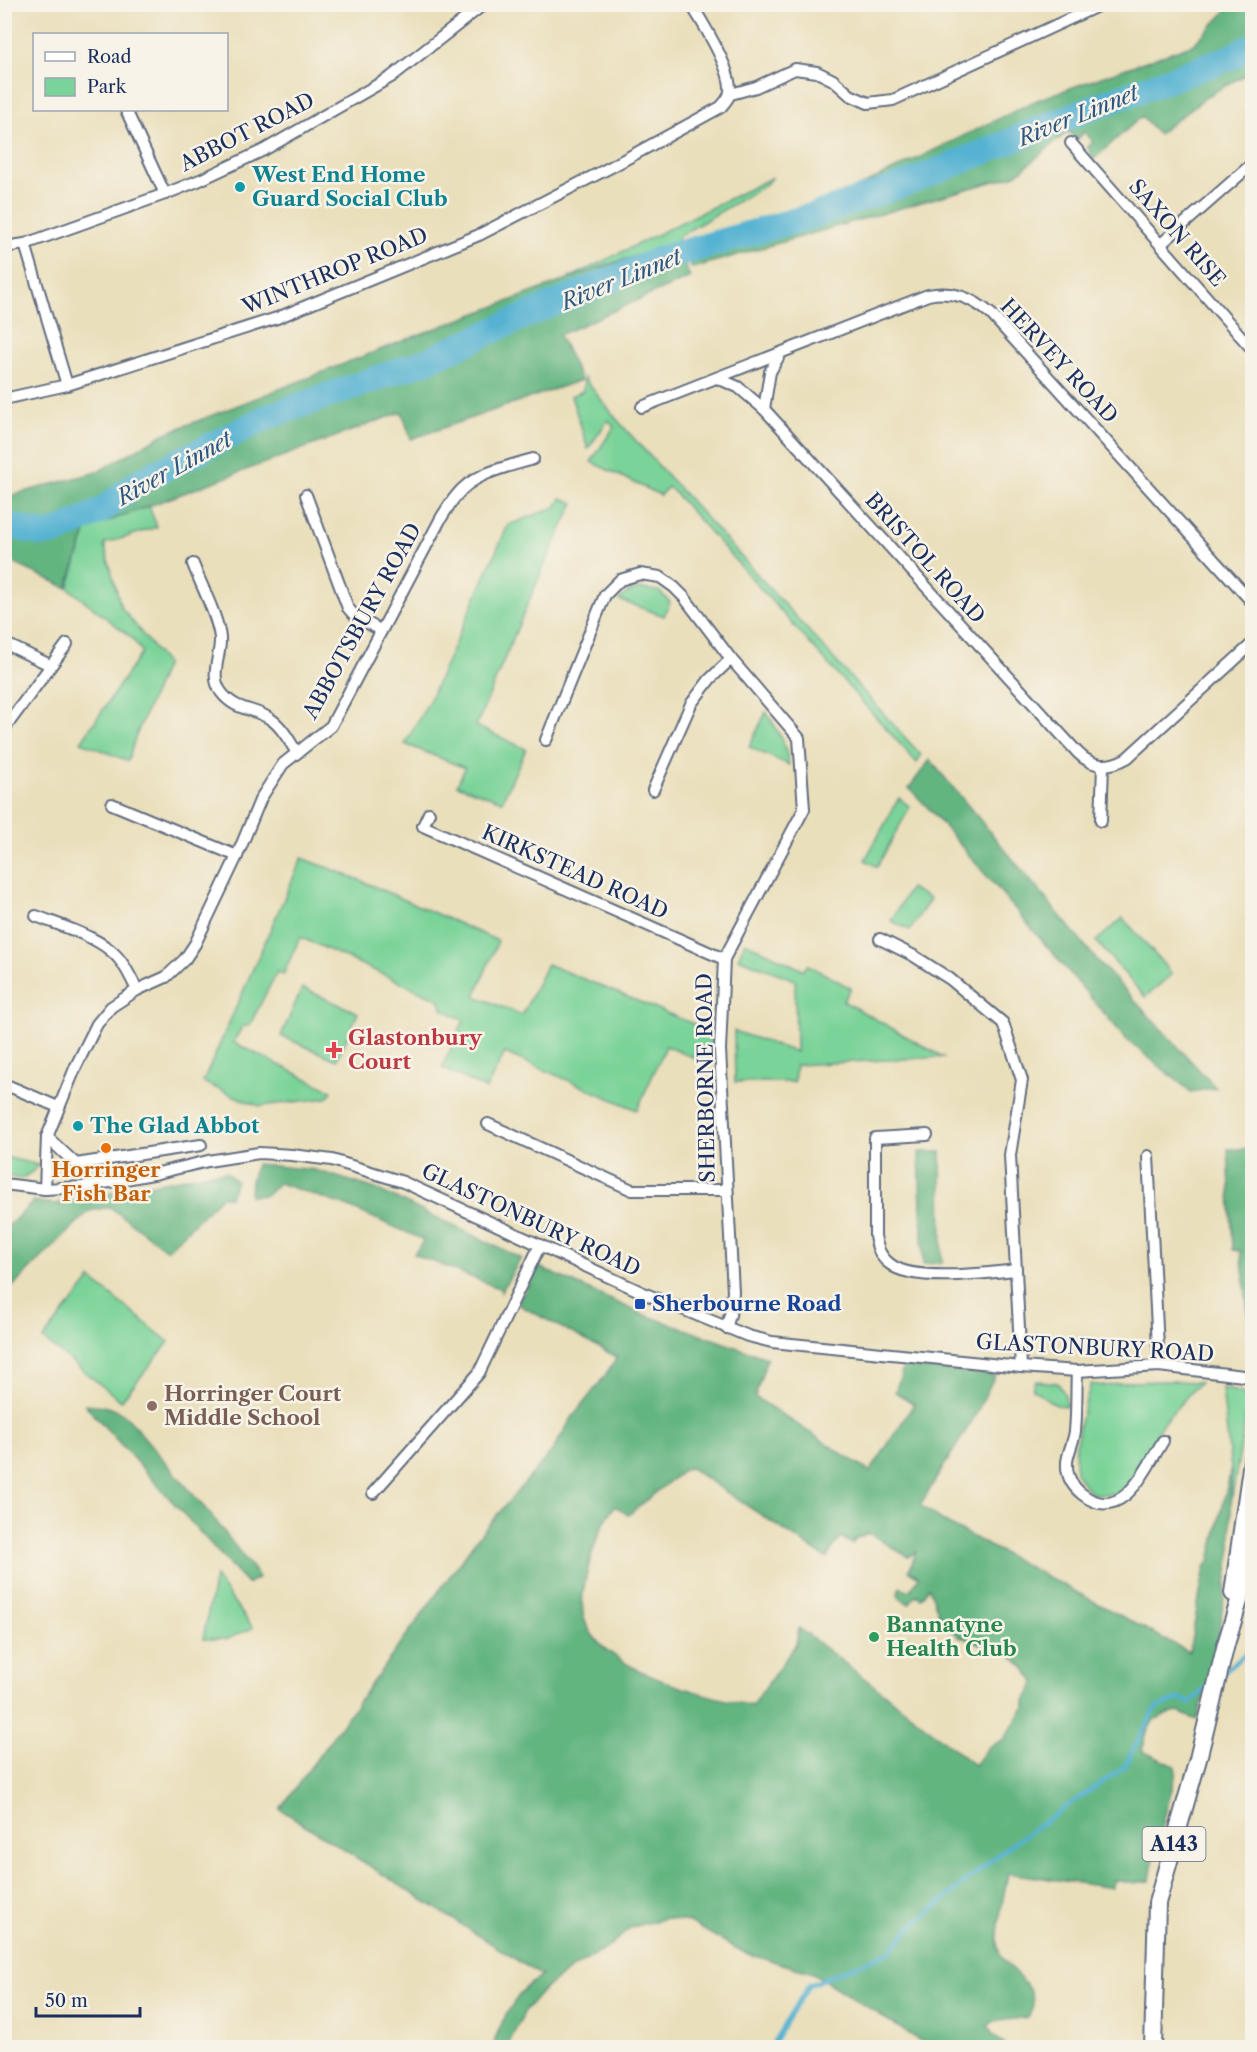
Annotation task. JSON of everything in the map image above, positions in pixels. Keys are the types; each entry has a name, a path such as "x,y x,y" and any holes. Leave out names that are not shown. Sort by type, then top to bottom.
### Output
{"main road":[{"name":"A143","path":"1226,1644 1252,1461"},
{"name":"A143","path":"1154,2048 1156,1903 1198,1759 1226,1644 1252,1558"}],"street":[{"name":"ABBOT ROAD","path":"4,247 26,244 165,194 264,150 391,77 484,4"},
{"path":"691,4 713,39 730,85 730,94 756,87 795,69 817,72 833,80 850,95 868,103 893,100 1102,4"},
{"name":"WINTHROP ROAD","path":"4,399 67,385 278,318 479,235 721,107 730,94"},
{"path":"126,111 165,194"},
{"name":"SAXON RISE","path":"1071,143 1252,349"},
{"path":"1161,244 1252,164"},
{"path":"26,244 67,385"},
{"name":"HERVEY ROAD","path":"642,407 928,295 948,293 972,300 991,314 1252,602"},
{"path":"764,409 770,372 780,354"},
{"name":"BRISTOL ROAD","path":"717,378 738,387 764,409 1078,753 1093,764 1103,765"},
{"name":"ABBOTSBURY ROAD","path":"45,1189 47,1137 58,1107 97,1024 111,1007 137,990 166,977 185,959 195,944 237,856 261,798 283,764 331,726 380,630 456,494 472,481 533,459"},
{"path":"306,495 348,608 355,616 380,630"},
{"path":"193,564 220,639 214,674 219,689 231,704 260,713 273,721 297,753"},
{"name":"SHERBORNE ROAD","path":"546,740 605,595 620,580 640,574 660,577 684,597 731,659 799,738 804,809 724,959 720,1050 733,1292 726,1328"},
{"path":"4,643 50,665"},
{"path":"4,729 67,644"},
{"path":"1101,821 1103,765 1116,763 1132,754 1252,644"},
{"path":"653,790 691,704 710,679 731,659"},
{"path":"112,804 237,856"},
{"name":"KIRKSTEAD ROAD","path":"429,813 423,826 724,959"},
{"path":"36,916 96,941 111,950 137,990"},
{"path":"880,939 914,956 950,979 1003,1023 1022,1080 1010,1155 1021,1367"},
{"path":"4,1084 58,1107"},
{"path":"488,1124 632,1190 727,1190"},
{"path":"927,1135 875,1138 875,1236 882,1257 901,1270 931,1274 964,1275 1016,1270"},
{"path":"47,1137 76,1164 201,1144"},
{"name":"GLASTONBURY ROAD","path":"4,1184 45,1189 82,1187 259,1153 332,1160 403,1182 648,1296 726,1328 772,1342 1021,1367 1077,1371 1159,1366 1252,1377"},
{"path":"1148,1156 1159,1366"},
{"path":"373,1493 479,1373 540,1245"},
{"path":"1077,1371 1075,1433 1067,1462 1070,1479 1078,1491 1091,1502 1104,1503 1121,1499 1133,1489 1163,1441"}],"green space":[{"path":"1232,5 1252,5 1252,41 1210,65 1011,135 1000,150 1085,113 1226,64 1252,51 1252,71 1209,95 1158,134 1142,116 1093,160 1088,147 1093,141 1084,132 1076,139 1068,131 1016,175 692,268 685,249 801,215 1037,100 1194,44"},
{"path":"773,177 764,186 679,236 676,244 609,264 555,285"},
{"path":"678,250 690,277 559,335 581,380 411,439 402,412 87,529 67,588 5,559 5,497 97,472 164,434 418,335 609,264"},
{"path":"584,378 619,422 921,755 917,763 673,491 668,487 660,495 591,462 614,427 608,420 588,449 571,396 583,391"},
{"path":"561,498 574,503 542,570 476,726 526,749 502,801 457,785 465,768 405,744 430,699 508,525 556,507"},
{"path":"149,506 157,527 104,544 121,607 166,664 135,738 128,761 81,742 142,652 132,638 68,588 87,529"},
{"path":"640,589 659,591 670,602 664,616 619,600 627,593"},
{"path":"766,712 786,750 789,765 749,747"},
{"path":"930,760 1096,959 1216,1088 1191,1092 1127,1040 909,788"},
{"path":"899,798 910,807 877,867 865,860"},
{"path":"302,858 355,878 498,941 475,996 522,1015 547,964 713,1032 709,1064 666,1046 637,1110 505,1053 486,1089 442,1068 464,1020 442,1009 440,1000 300,937 283,975 277,972 249,1026 243,1026 233,1042 332,1091 327,1098 260,1106 203,1082"},
{"path":"910,888 930,899 910,930 891,921"},
{"path":"1123,918 1172,974 1145,997 1096,941"},
{"path":"745,942 803,970 808,965 851,988 843,1001 943,1057 796,1065 794,1082 735,1082 734,1031 796,1052 795,980 738,958"},
{"path":"302,988 358,1013 337,1060 281,1036"},
{"path":"1228,1149 1252,1149 1252,1331 1250,1333 1241,1251 1233,1250"},
{"path":"919,1152 941,1152 942,1263 923,1264"},
{"path":"5,1157 38,1165 21,1179 5,1176"},
{"path":"256,1164 315,1170 376,1189 521,1258 501,1292 501,1289 414,1254 424,1240 349,1207 279,1183 266,1195 250,1196"},
{"path":"226,1172 236,1181 230,1197 221,1197 167,1250 110,1207 89,1211 5,1294 5,1229 34,1201 54,1204 209,1173"},
{"path":"539,1267 642,1314 767,1358 755,1397 870,1472 914,1404 895,1392 904,1366 995,1375 975,1416 920,1505 948,1524 1189,1652 1205,1567 1210,1561 1231,1469 1229,1565 1214,1663 1197,1720 1178,1712 1164,1715 1152,1723 1147,1731 1142,1751 1175,1766 1176,1773 1150,1881 1131,1883 1113,1880 1112,1888 1008,1873 999,1925 999,1951 1029,1990 1033,1998 1033,2007 1028,2017 992,2022 988,2027 993,2035 1007,2047 930,2047 813,1973 745,1953 689,1922 666,1918 632,1927 607,1948 544,1989 525,2011 507,2047 493,2047 502,2023 515,2000 526,1987 542,1976 280,1809 479,1536 552,1451 572,1418 617,1357 517,1304","holes":["690,1468 826,1558 841,1537 852,1544 856,1538 869,1533 908,1557 916,1552 909,1571 919,1577 910,1591 901,1587 898,1592 899,1597 909,1604 916,1595 921,1598 929,1587 943,1625 959,1636 1010,1655 1024,1667 1035,1682 1025,1701 1025,1707 1003,1740 988,1747 974,1765 799,1628 796,1644 752,1706 683,1688 632,1666 610,1653 594,1637 584,1618 582,1600 588,1569 598,1536 610,1513 615,1506 628,1515 685,1469"]},
{"path":"91,1279 169,1342 121,1401 43,1339"},
{"path":"1035,1381 1058,1383 1065,1395 1067,1406 1056,1405 1032,1389"},
{"path":"1129,1382 1200,1382 1162,1424 1130,1482 1117,1494 1093,1494 1079,1478 1075,1461 1079,1427 1091,1384 1105,1386"},
{"path":"1222,1388 1242,1393 1248,1404 1231,1503 1231,1469"},
{"path":"85,1405 107,1407 126,1416 215,1520 259,1577 247,1584"},
{"path":"215,1577 253,1628 227,1639 203,1639"}],"waterway":[{"name":"River Linnet","path":"4,524 43,534 57,532 101,511 138,482 267,417 426,361 525,316 663,258 814,215 908,183 1091,108 1229,58 1252,46"},
{"path":"1224,1672 1252,1648"},
{"path":"770,2048 809,1985 889,1952 912,1926 1008,1847 1124,1767 1156,1708 1180,1698 1189,1703 1211,1684"}],"place":[{"name":"West End Home Guard Social Club","path":"240,187"},
{"name":"Glastonbury Court","path":"334,1050"},
{"name":"The Glad Abbot","path":"78,1126"},
{"name":"Horringer Fish Bar","path":"106,1148"},
{"name":"Sherbourne Road","path":"640,1304"},
{"name":"Horringer Court Middle School","path":"152,1406"},
{"name":"Bannatyne Health Club","path":"874,1637"}]}
